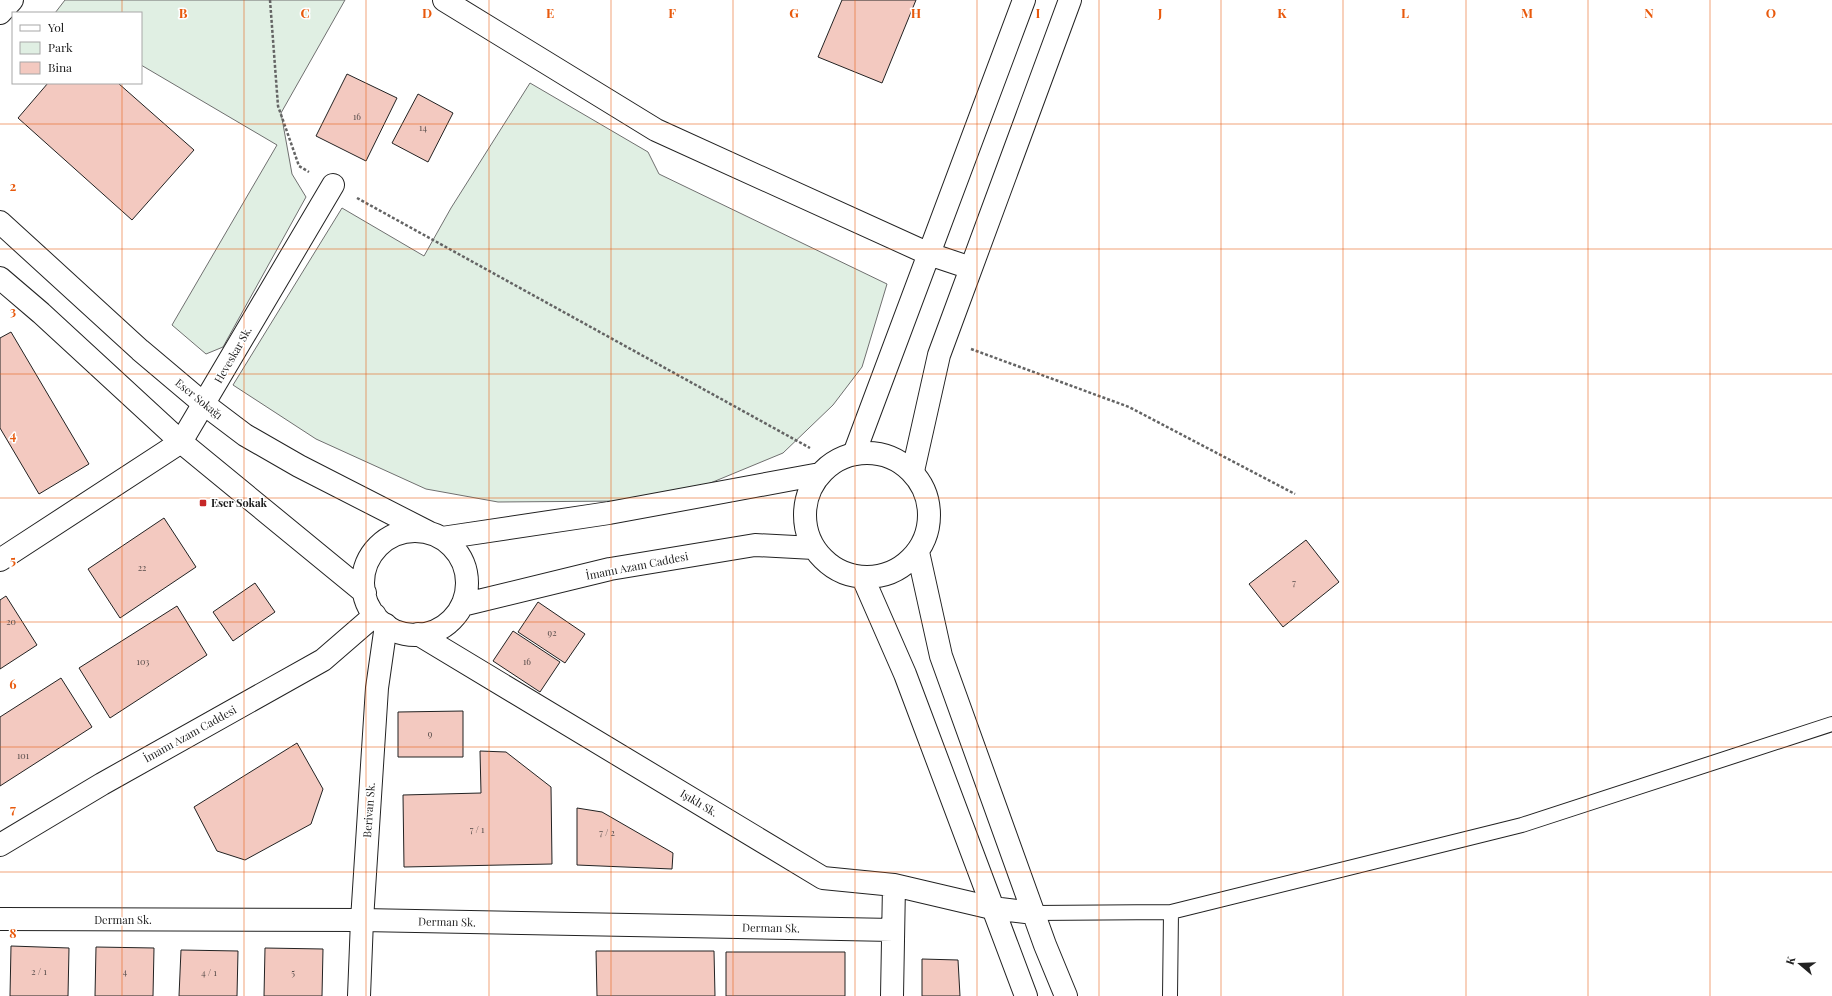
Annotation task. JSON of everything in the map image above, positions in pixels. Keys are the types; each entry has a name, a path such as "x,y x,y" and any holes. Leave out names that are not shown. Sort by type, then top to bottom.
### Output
{"street":[{"path":"444,0 656,130 929,254 971,268"},
{"path":"435,535 454,548 462,560 467,575 467,583 462,605 455,617 444,626 432,632 418,634 401,633 380,620 368,605 365,593 364,576 369,559 379,545 394,535 411,531 435,535 609,513 836,463 875,453 896,459 913,472 923,486 929,508 930,520 926,537 918,552 903,566 884,576 863,578 844,573 827,563 814,548 807,530 805,510 810,491 836,463 929,254 1024,0"},
{"path":"913,472 938,355 1070,0"},
{"name":"Heveskar Sk.","path":"0,560 181,442 333,185"},
{"name":"Eser Sokağı","path":"0,222 140,350 204,404 245,434 299,466 435,535"},
{"path":"1,281 41,313 181,442 365,593"},
{"name":"İmamı Azam Caddesi","path":"462,605 610,569 755,545 814,548"},
{"path":"918,552 941,656 1034,913 1066,996"},
{"path":"863,578 905,674 1026,996"},
{"name":"İmamı Azam Caddesi","path":"0,845 102,784 323,660 380,620"},
{"name":"Berivan Sk.","path":"359,996 362,920 380,620"},
{"name":"Işıklı Sk.","path":"418,634 823,878 894,885"},
{"path":"892,996 894,885 992,908 1034,913"},
{"name":"Derman Sk.","path":"0,920 362,920 893,930"}],"lane":[{"path":"1034,913 1171,912 1522,825 1832,724"},
{"path":"1170,996 1171,912"}],"path":[{"path":"270,0 278,106 299,166 836,463"},
{"path":"944,339 1129,407 1295,494"}],"green space":[{"path":"65,0 345,0 281,113 292,174 306,197 223,347 206,354 172,325 277,145 142,66 142,12 56,12"},
{"path":"530,83 648,152 659,174 887,284 862,367 833,405 783,453 708,484 626,501 498,502 426,489 316,439 233,385 342,208 424,256 451,208"}],"building":[{"path":"842,0 916,0 882,83 818,57"},
{"path":"347,74 397,98 366,161 316,136"},
{"path":"47,84 119,84 194,150 132,220 18,118"},
{"path":"418,94 453,113 428,162 392,143"},
{"path":"11,332 89,464 39,494 0,428 0,338"},
{"path":"164,518 196,567 120,618 88,569"},
{"path":"1306,540 1339,582 1283,627 1249,584"},
{"path":"255,583 275,612 233,641 213,612"},
{"path":"6,596 37,645 0,669 0,600"},
{"path":"538,602 585,634 565,663 518,632"},
{"path":"177,606 207,655 110,718 79,668"},
{"path":"513,631 560,662 540,692 493,661"},
{"path":"61,678 92,727 0,786 0,717"},
{"path":"463,711 463,757 398,757 398,712"},
{"path":"297,743 323,789 311,824 245,860 217,851 194,807"},
{"path":"480,751 506,752 551,787 552,864 404,867 403,795 481,793"},
{"path":"577,808 602,812 673,853 672,869 577,865"},
{"path":"11,946 69,948 68,996 10,996"},
{"path":"96,947 154,948 153,996 95,996"},
{"path":"265,948 323,949 322,996 264,996"},
{"path":"181,950 238,951 237,996 179,996"},
{"path":"596,951 714,951 715,996 597,996"},
{"path":"726,952 845,952 845,996 726,996"},
{"path":"922,959 958,960 960,996 922,996"}],"place":[{"name":"Eser Sokak","path":"203,503"}]}
